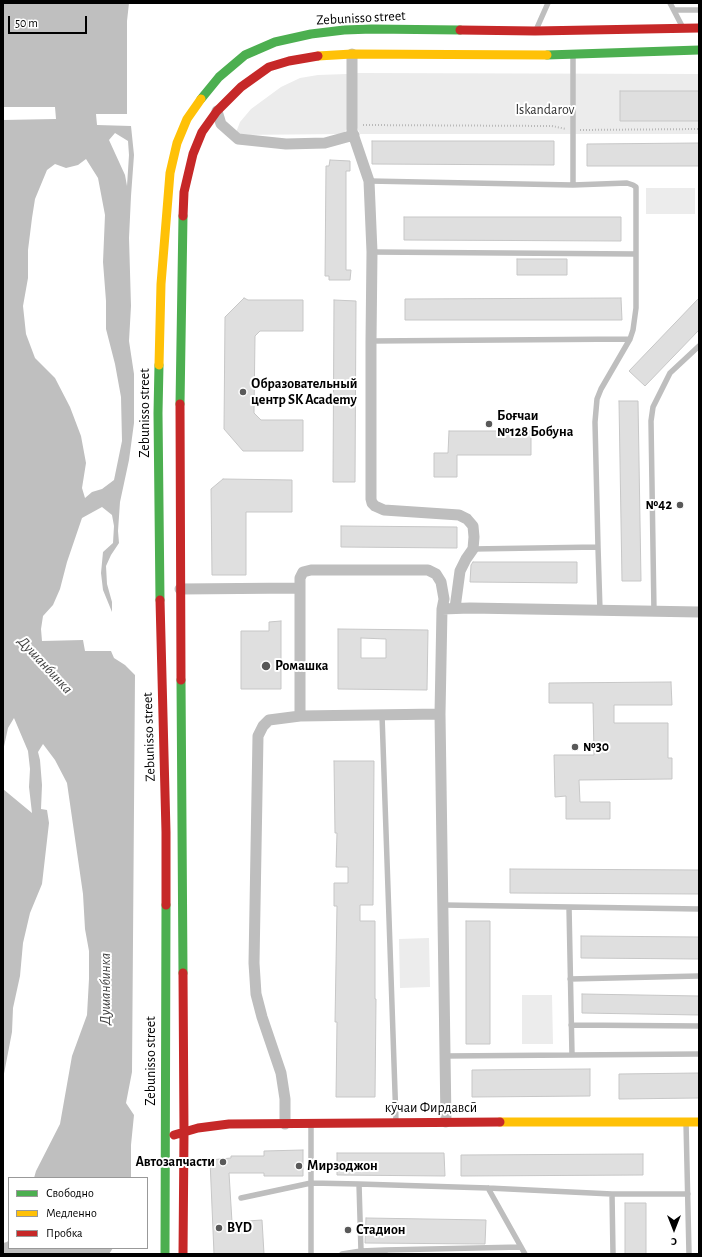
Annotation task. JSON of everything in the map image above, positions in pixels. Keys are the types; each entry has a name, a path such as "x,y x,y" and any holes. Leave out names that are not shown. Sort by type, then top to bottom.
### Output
{"main road":[{"name":"Zebunisso street","path":"164,1254 166,832 160,621 158,414 161,284 170,173 178,143 187,119 219,76 245,55 275,42 311,34 344,30 399,36 535,31 699,28"},
{"path":"399,36 400,54"},
{"path":"183,1254 184,1133 179,453 184,192 193,154 202,132 217,111 241,87 269,67 315,56 352,54 573,55 699,50"},
{"name":"кӯчаи Фирдавсӣ","path":"165,1137 198,1128 229,1124 396,1122 699,1122"}],"street":[{"path":"352,54 353,130 368,181 372,252 372,503 378,508 384,510 459,515 467,519 473,526 473,548 460,571 455,608"},
{"path":"217,111 221,124 238,139 286,144 325,143 353,130"},
{"path":"300,716 299,588 301,574 311,570 428,570 436,574 441,582 444,599 442,609 440,714 446,1122"},
{"path":"180,589 299,588"},
{"path":"442,609 699,612"},
{"path":"285,1124 281,1072 262,1017 256,994 254,963 258,736 263,726 269,720 300,716 440,714"}],"lane":[{"path":"535,31 548,3"},
{"path":"670,3 683,28"},
{"path":"674,10 699,10"},
{"path":"573,55 573,185"},
{"path":"368,181 573,185 627,183 636,188 636,308 630,339 601,388 597,399 595,422 600,611"},
{"path":"372,252 636,254"},
{"path":"371,341 630,339"},
{"path":"654,612 651,421 653,407 670,374 699,346"},
{"path":"473,548 598,547"},
{"path":"382,715 396,1122"},
{"path":"443,905 699,909"},
{"path":"569,907 572,1055"},
{"path":"570,979 699,976"},
{"path":"571,1025 699,1026"},
{"path":"445,1056 699,1054"},
{"path":"686,1122 688,1254"},
{"path":"311,1124 311,1254"},
{"path":"241,1198 311,1183 488,1188 612,1194 688,1194"},
{"path":"359,1184 361,1251"},
{"path":"488,1188 525,1254"},
{"path":"612,1194 613,1254"},
{"path":"342,1254 361,1251 385,1252 521,1247"}],"path":[{"path":"353,130 552,126 573,130 699,129"}],"green space":[{"name":"Iskandarov","path":"357,73 699,74 699,134 360,134 354,121"},
{"path":"347,74 347,129 343,134 235,135 240,122 251,109 281,87 300,78 318,75"},
{"path":"646,188 695,188 695,214 646,214"},
{"path":"429,938 430,987 400,988 399,939"},
{"path":"522,995 552,995 553,1044 522,1044"}],"water":[{"name":"Душанбинка","path":"3,3 129,3 127,21 127,114 96,114 97,125 131,126 134,155 129,238 131,306 129,341 134,374 134,423 129,460 120,502 118,531 119,543 106,566 107,584 112,602 112,612 103,590 101,573 103,552 113,543 114,526 112,515 102,507 82,518 67,562 60,589 53,605 43,616 41,629 42,641 83,640 85,651 111,651 114,658 125,665 135,675 132,1072 126,1103 134,1115 131,1145 131,1177 34,1177 60,1124 72,1056 87,1015 89,979 89,951 85,929 83,894 67,783 55,760 43,744 38,752 42,785 41,809 47,810 49,823 42,884 30,913 23,943 20,976 13,1008 12,1032 3,1079 3,789 32,813 29,787 30,769 28,751 14,718 8,728 3,751 3,120 56,119 55,107 3,107","holes":["115,133 128,141 129,155 127,186 125,175 109,140","86,159 98,178 105,215 103,262 106,301 106,329 115,364 121,397 122,441 114,480 102,489 92,492 85,498 82,488 86,463 81,436 70,407 55,378 35,358 26,334 23,306 28,278 28,250 35,199 47,170 55,164 66,168 78,165"]},
{"path":"8,1241 8,1249 112,1249 109,1254 3,1254 3,1243"}],"building":[{"path":"620,91 699,91 699,121 620,121"},
{"path":"372,141 554,141 554,165 372,164"},
{"path":"699,143 699,166 587,166 587,144"},
{"path":"330,160 350,161 350,171 346,171 346,270 351,270 350,280 329,280 329,276 325,276 326,166 329,166"},
{"path":"404,217 621,217 621,241 404,240"},
{"path":"517,259 567,259 567,275 517,275"},
{"path":"244,298 248,300 303,300 303,331 260,331 255,336 254,413 261,420 303,420 303,451 243,451 224,429 225,317"},
{"path":"621,298 622,320 405,320 405,299"},
{"path":"699,298 699,330 645,386 629,371"},
{"path":"334,300 356,301 355,482 333,482"},
{"path":"619,401 638,401 641,581 622,581"},
{"path":"449,431 531,431 531,455 457,455 457,477 434,477 434,453 448,453"},
{"path":"223,479 292,480 292,512 246,512 246,575 212,575 211,489"},
{"path":"341,526 457,527 457,548 341,547"},
{"path":"473,562 577,562 577,583 470,582 471,565"},
{"path":"281,621 281,689 241,689 241,631 269,631 269,622"},
{"path":"338,629 428,630 427,690 338,689","holes":["361,638 386,639 386,658 361,658"]},
{"path":"671,682 672,705 614,705 614,723 668,723 668,758 672,758 672,779 579,780 580,802 610,802 610,819 566,819 566,796 555,797 554,755 594,755 593,703 549,703 549,683"},
{"path":"334,761 374,761 373,905 360,905 360,921 375,921 375,1097 336,1097 337,1022 335,1022 337,906 334,906 334,883 348,883 348,867 336,867 337,833 335,833"},
{"path":"510,869 699,870 699,894 510,893"},
{"path":"466,921 490,921 490,1044 466,1044"},
{"path":"581,936 699,937 699,959 581,958"},
{"path":"582,994 699,996 699,1015 582,1013"},
{"path":"590,1069 590,1096 472,1097 472,1070"},
{"path":"699,1073 699,1098 619,1099 619,1074"},
{"path":"303,1150 303,1176 264,1176 264,1173 229,1173 232,1222 262,1220 264,1254 214,1254 210,1160 231,1158 231,1156 264,1156 264,1151"},
{"path":"337,1153 444,1153 445,1176 337,1175"},
{"path":"643,1154 643,1175 461,1176 461,1155"},
{"path":"625,1203 646,1203 646,1254 625,1254"},
{"path":"366,1218 486,1220 485,1244 365,1243"}],"traffic: fast":[{"path":"201,99 219,77 245,55 275,42 311,34 344,30 460,30"},
{"path":"547,55 699,50"},
{"path":"180,404 183,216"},
{"path":"159,365 158,413 160,600"},
{"path":"181,680 183,973"},
{"path":"165,1254 166,905"}],"traffic: slow":[{"path":"318,56 352,54 547,55"},
{"path":"159,365 161,284 170,173 177,143 187,119 201,99"},
{"path":"500,1122 699,1122"}],"traffic: jam":[{"path":"460,30 535,31 699,28"},
{"path":"183,216 184,192 193,154 202,132 217,111 241,87 269,67 289,61 318,56"},
{"path":"180,404 181,680"},
{"path":"160,600 166,832 166,905"},
{"path":"183,973 183,1254"},
{"path":"174,1135 198,1128 229,1124 500,1122"}],"place":[{"name":"Образовательный центр SK Academy","path":"243,392"},
{"name":"Боғчаи №128 Бобуна","path":"489,424"},
{"name":"№42","path":"680,505"},
{"name":"Ромашка","path":"266,666"},
{"name":"№30","path":"575,747"},
{"name":"Автозапчасти","path":"223,1162"},
{"name":"Мирзоджон","path":"299,1166"},
{"name":"BYD","path":"219,1228"},
{"name":"Стадион","path":"348,1230"}]}
